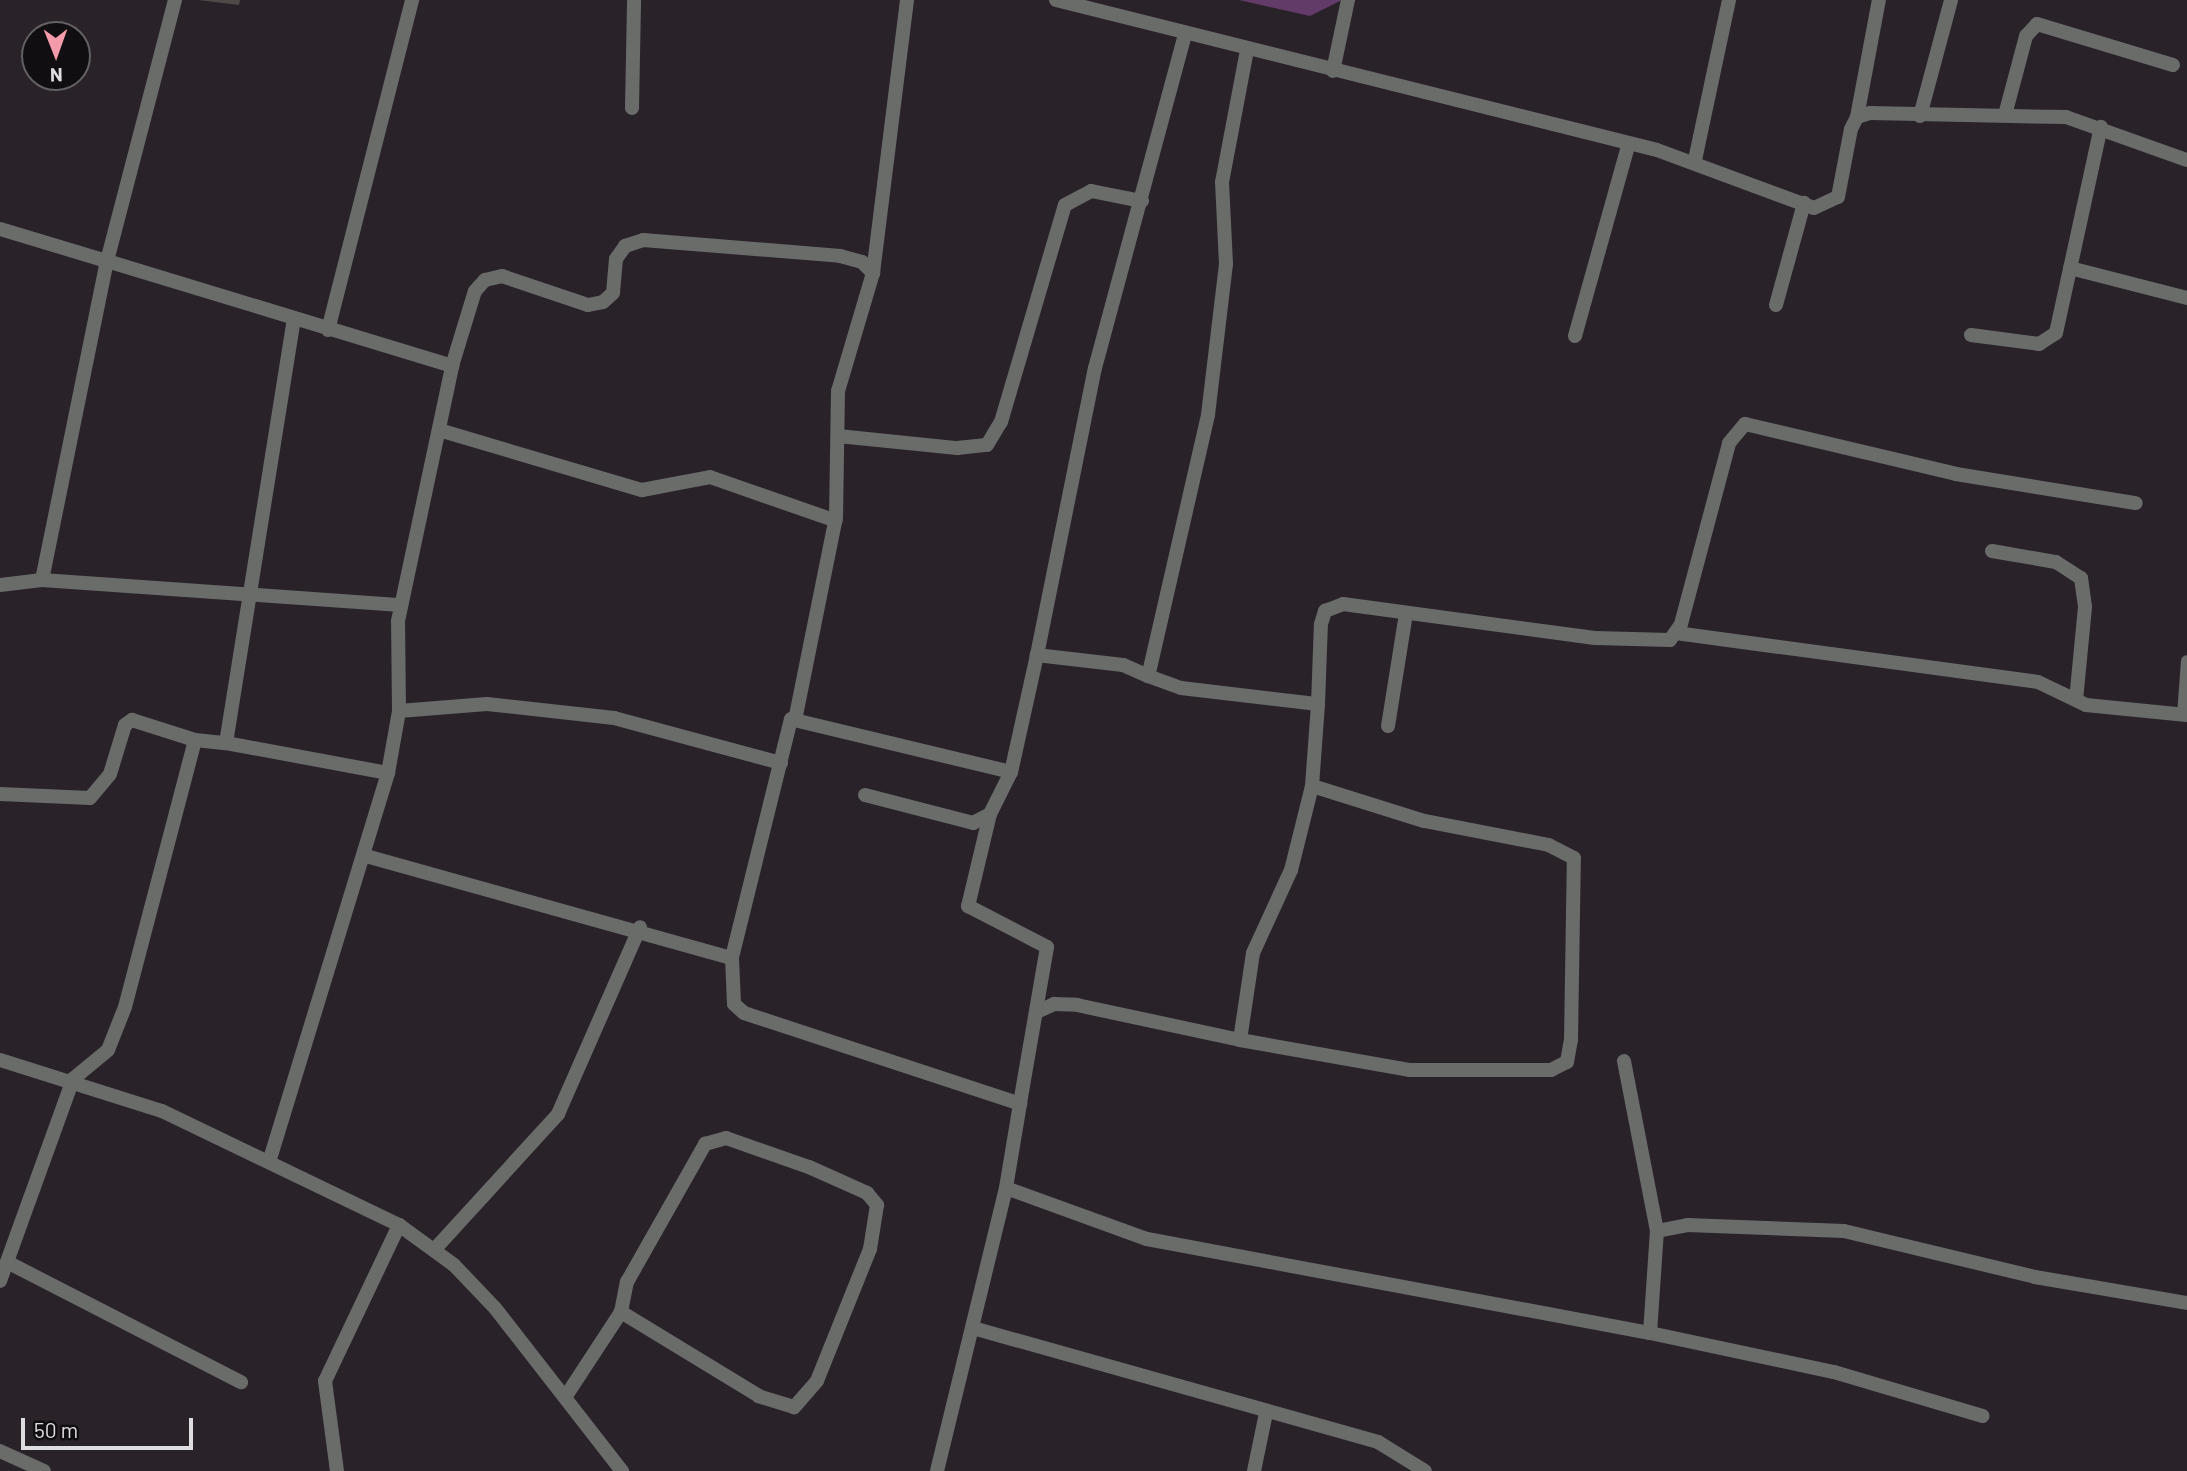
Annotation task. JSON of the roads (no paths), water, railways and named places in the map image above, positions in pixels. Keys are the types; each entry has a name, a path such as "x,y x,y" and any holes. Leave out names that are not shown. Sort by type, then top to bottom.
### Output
{"street":[{"path":"42,580 107,261 175,0"},
{"path":"328,330 412,0"},
{"path":"632,108 634,0"},
{"path":"906,0 873,273 838,391 835,522 795,720 781,763 732,958 730,987 744,1013 1020,1104"},
{"path":"1056,0 1185,35 1695,160 1804,203 1825,208 1838,197 1857,117 1879,0"},
{"path":"1333,71 1348,0"},
{"path":"1695,160 1729,0"},
{"path":"1920,116 1951,0"},
{"path":"2005,115 2026,36 2037,24 2173,65"},
{"path":"937,1471 1006,1188 1020,1104 1026,1044 1040,1011 1047,947 968,906 990,814 1011,772 1086,409 1185,35"},
{"path":"1148,676 1208,415 1226,264 1222,182 1247,50"},
{"path":"1857,117 2066,117 2101,127 2187,160"},
{"path":"1971,335 2050,342 2070,268 2101,127"},
{"path":"1574,336 1629,143"},
{"path":"838,436 957,448 987,445 1001,422 1065,205 1091,191 1142,201"},
{"path":"1776,305 1804,203"},
{"path":"0,229 452,366"},
{"path":"270,1159 366,856 388,773 399,711 401,606 452,366 475,291 485,280 502,276 588,305 603,302 613,293 616,259 625,246 643,240 841,256 862,262 873,273"},
{"path":"2070,268 2187,298"},
{"path":"226,743 247,592 295,320"},
{"path":"1676,634 1729,443 1745,424 1956,474 2136,503"},
{"path":"439,430 642,490 710,477 835,522"},
{"path":"1992,551 2056,562 2081,578 2085,607 2076,700"},
{"path":"0,584 42,580 247,592 401,606"},
{"path":"1240,1040 1253,953 1291,870 1311,786 1325,611 1343,604 1595,638 1659,641 1676,634 2038,682 2076,700 2185,715"},
{"path":"1388,726 1406,613"},
{"path":"1037,655 1123,666 1181,688 1318,704"},
{"path":"399,711 487,704 614,718 781,763"},
{"path":"0,794 90,798 110,774 125,725 132,720 195,740 226,743 388,773"},
{"path":"795,720 1011,772"},
{"path":"0,1281 9,1264 73,1079 108,1050 125,1007 195,740"},
{"path":"1040,1011 1054,1004 1077,1005 1240,1040 1410,1070 1551,1070 1567,1062 1578,892 1574,858 1549,845 1424,821 1311,786"},
{"path":"865,796 973,823 990,814"},
{"path":"366,856 640,927 732,958"},
{"path":"435,1250 558,1114 640,927"},
{"path":"0,1060 73,1079 270,1159 399,1224 435,1250 495,1308 622,1471"},
{"path":"1624,1060 1657,1231 1650,1333"},
{"path":"566,1396 621,1312 627,1282 705,1144 716,1138 844,1180 877,1205 870,1249 817,1381 794,1407 759,1396 621,1312"},
{"path":"1006,1188 1147,1239 1650,1333 1834,1372 1983,1416"},
{"path":"338,1471 325,1381 399,1224"},
{"path":"1657,1231 1756,1225 1844,1231 2035,1277 2187,1303"},
{"path":"9,1264 241,1382"},
{"path":"973,1328 1396,1448 1425,1471"},
{"path":"1254,1471 1266,1413"},
{"path":"0,1451 44,1471"}],"lane":[{"path":"2185,715 2187,661"}]}
